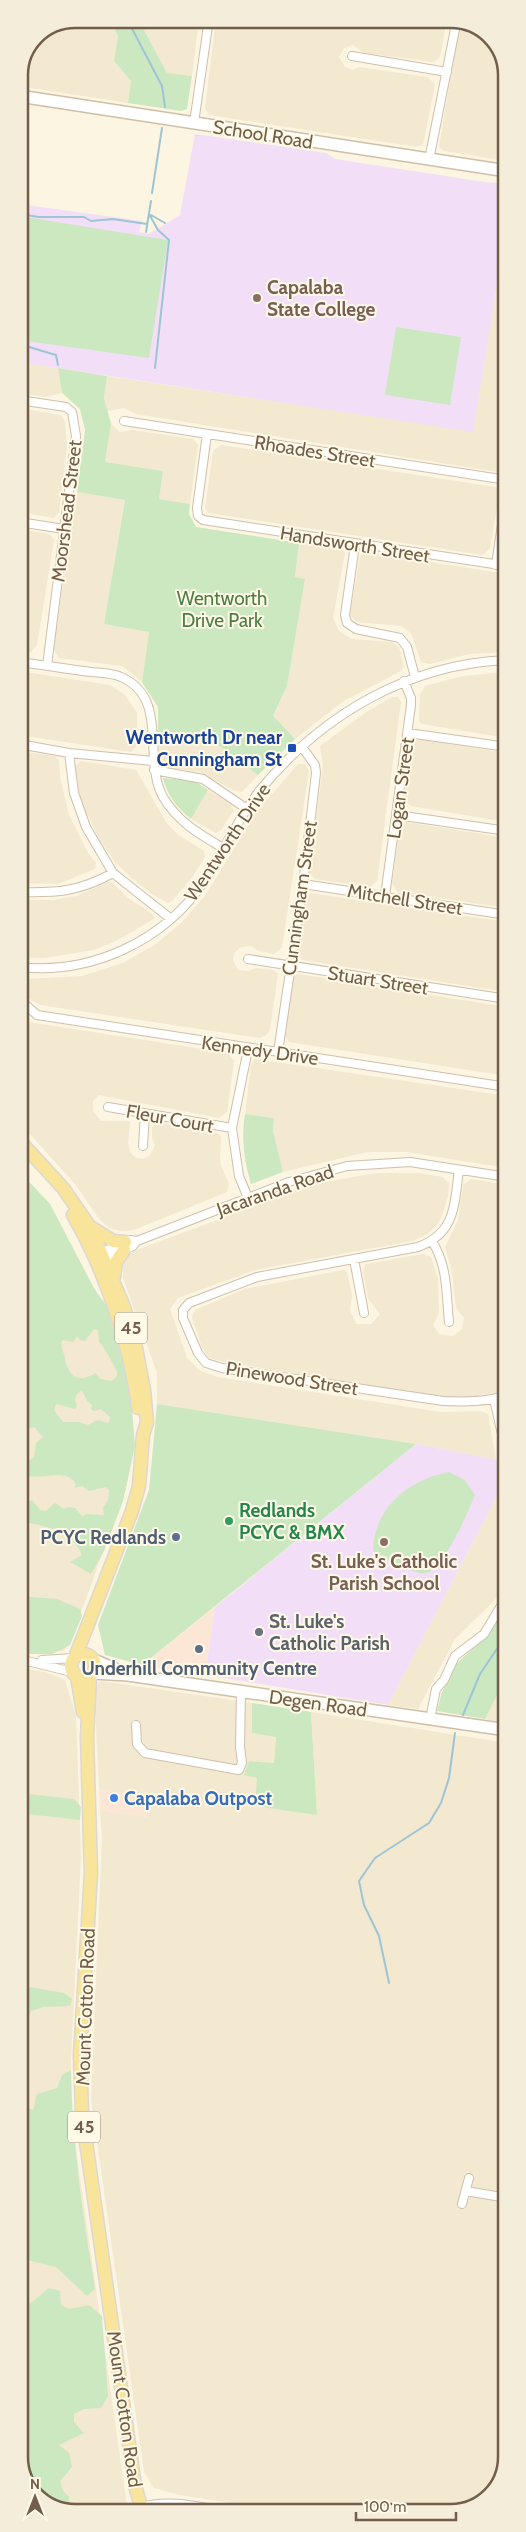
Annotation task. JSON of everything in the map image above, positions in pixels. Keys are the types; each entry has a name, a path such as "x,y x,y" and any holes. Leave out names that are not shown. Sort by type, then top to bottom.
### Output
{"main road":[{"name":"45","path":"28,1150 63,1188 90,1227 128,1354 143,1435"},
{"name":"45","path":"28,1161 52,1186 73,1214 114,1279 134,1339 142,1376 147,1422 143,1435 140,1477 132,1511 70,1665 83,1674 96,1666 87,1643 88,1624"},
{"path":"90,1227 107,1238 129,1244 116,1262 114,1279"},
{"path":"74,1657 83,1653 92,1657"},
{"name":"Mount Cotton Road","path":"83,1674 91,1846 80,2055 82,2114 134,2486 140,2504"}],"street":[{"path":"194,124 208,28"},
{"path":"430,160 455,28"},
{"path":"352,56 447,72"},
{"name":"School Road","path":"28,97 498,170"},
{"name":"Moorshead Street","path":"28,401 66,407 72,412 76,445 47,666"},
{"name":"Rhoades Street","path":"124,421 498,479"},
{"name":"Handsworth Street","path":"207,434 197,508 198,516 203,520 355,545 496,565"},
{"path":"28,523 64,529"},
{"path":"355,545 345,614 347,623 356,629 400,638 406,647 415,677"},
{"path":"496,565 498,551"},
{"name":"Wentworth Drive","path":"28,967 56,968 97,960 126,950 171,919 198,889 248,808 277,771 302,747 352,707 415,677 455,667 498,661"},
{"path":"28,663 120,676 136,686 148,703 152,726 152,761 163,796 179,818 191,829 223,848"},
{"name":"Logan Street","path":"385,896 408,733 411,698 404,681"},
{"path":"408,733 498,746"},
{"path":"28,746 70,753 152,761"},
{"name":"Cunningham Street","path":"278,1052 289,966 303,884 316,773 315,765 302,747"},
{"path":"70,753 74,793 86,827 113,873 171,919"},
{"path":"154,770 203,779 248,808"},
{"path":"397,815 498,830"},
{"path":"28,892 58,893 92,884 113,873"},
{"name":"Mitchell Street","path":"303,884 498,914"},
{"name":"Stuart Street","path":"248,959 498,998"},
{"name":"Kennedy Drive","path":"28,1007 37,1015 248,1049 498,1086"},
{"path":"248,1049 232,1128 239,1176 248,1198"},
{"name":"Fleur Court","path":"108,1107 232,1128"},
{"path":"142,1146 145,1114"},
{"name":"Jacaranda Road","path":"99,1257 297,1180 355,1165 410,1162 498,1176"},
{"path":"449,1322 442,1257 432,1241 445,1229 452,1214 460,1170"},
{"name":"Pinewood Street","path":"432,1241 418,1246 257,1277 189,1303 183,1310 183,1318 198,1353 206,1363 222,1368 443,1401 498,1398"},
{"path":"354,1259 364,1313"},
{"path":"494,1399 498,1417"},
{"path":"430,1719 436,1689 444,1680 455,1656 484,1634 498,1611"},
{"name":"Degen Road","path":"35,1661 74,1657"},
{"name":"Degen Road","path":"92,1657 128,1674"},
{"name":"Degen Road","path":"28,1660 83,1674 128,1674 498,1729"},
{"path":"136,1725 136,1744 145,1753 238,1770 242,1763 240,1747 241,1691"},
{"path":"462,2204 469,2178"},
{"path":"466,2191 498,2196"},
{"path":"152,2504 155,2502 180,2504"}],"shaded area":[{"path":"65,28 114,28 118,36 114,61 131,81 128,103 28,87 28,65 35,48 48,35"},
{"path":"143,28 198,28 192,76 167,73"},
{"path":"215,28 445,28 440,57 434,62 364,53 353,45 344,48 339,57 345,67 353,70 359,67 427,77 435,84 423,145 417,147 209,115 205,108"},
{"path":"459,28 461,28 478,35 485,41 496,59 498,68 498,160 444,151 439,147"},
{"name":"Capalaba State College","path":"195,134 326,153 335,159 498,183 498,279 473,432 28,363 28,205 142,221 139,232 149,234 180,215"},
{"path":"498,279 498,472 136,414 124,408 107,411 104,398 107,376 473,431"},
{"path":"28,363 58,368 62,393 46,397 28,394"},
{"path":"28,410 60,415 65,421 67,445 59,512 54,518 28,514"},
{"path":"111,424 120,432 133,430 193,439 198,445 190,504 159,499 163,471 105,462"},
{"path":"221,445 496,487 498,489 498,502 490,548 483,555 208,513 205,508 213,451"},
{"path":"77,492 125,500 104,624 149,632 142,682 122,666 59,658 53,649"},
{"path":"28,530 49,534 54,540 37,645 31,652 28,652"},
{"path":"299,543 341,548 345,553 333,618 339,631 352,639 392,642 399,647 404,666 401,671 342,702 295,739 273,717 287,686 305,579 295,578"},
{"path":"365,552 498,573 498,652 469,654 430,664 421,662 411,633 401,626 357,622 350,615 360,556"},
{"path":"28,672 110,685 125,695 137,713 137,745 131,752 28,736"},
{"path":"498,673 498,737 422,724 419,721 420,695 425,686 463,676"},
{"path":"392,697 398,697 401,702 377,881 370,887 315,879 309,873 323,766 320,746 365,713"},
{"path":"158,733 185,733 221,747 258,775 242,792 233,790 200,772 169,768 159,753"},
{"path":"417,739 498,752 498,820 411,806 404,801 411,744"},
{"path":"28,752 55,756 59,760 60,777 69,815 88,853 96,863 95,869 58,884 28,883"},
{"path":"81,761 136,770 166,822 177,834 204,851 205,857 191,879 173,900 168,903 152,894 133,879 115,862 99,839 78,795 75,766"},
{"path":"298,764 305,764 309,771 282,947 274,954 259,951 251,946 241,947 234,953 233,960 238,970 248,971 257,968 273,970 278,974 270,1030 266,1035 260,1038 40,1005 28,998 28,979 82,976 123,963 156,944 182,922 205,896 256,813"},
{"path":"208,790 230,804 234,810 221,830 216,833 191,819"},
{"path":"405,822 498,837 498,907 398,892 392,883 400,827"},
{"path":"112,882 128,898 154,915 154,919 116,941 94,950 44,958 28,957 28,900 53,900 76,896"},
{"path":"310,893 498,921 498,991 302,960 298,957 297,952 305,896"},
{"path":"298,974 498,1006 498,1075 289,1042 284,1036 292,978"},
{"path":"28,1022 228,1053 234,1061 227,1112 219,1118 99,1095 93,1101 93,1111 101,1121 130,1121 128,1143 130,1152 136,1158 143,1159 150,1155 155,1145 152,1138 152,1127 157,1122 217,1133 221,1136 220,1163 229,1184 227,1192 134,1230 123,1231 111,1229 100,1220 75,1184 28,1132"},
{"path":"255,1059 498,1095 498,1167 407,1152 367,1152 283,1172 273,1131 274,1118 245,1114 251,1065"},
{"path":"377,1173 417,1173 443,1177 449,1183 448,1196 437,1225 428,1234 412,1241 255,1270 178,1298 170,1309 187,1358 199,1370 217,1377 440,1412 480,1411 488,1414 496,1460 416,1444 157,1404 157,1373 123,1278 123,1260 134,1251 292,1192 330,1181"},
{"path":"471,1179 498,1184 498,1392 472,1397 443,1397 209,1358 202,1347 192,1318 195,1310 245,1289 343,1270 347,1272 352,1296 350,1310 356,1324 371,1324 380,1314 368,1298 363,1271 366,1264 423,1254 431,1257 438,1279 439,1313 433,1325 439,1334 453,1336 462,1329 464,1318 456,1308 451,1267 445,1247 458,1220 463,1185"},
{"path":"28,1279 95,1290 130,1386 127,1485 69,1646 63,1651 52,1652 28,1648"},
{"name":"St. Luke's Catholic Parish School","path":"416,1444 498,1460 498,1494 388,1705 205,1675 215,1607"},
{"path":"498,1494 498,1596 455,1639 418,1709 388,1705"},
{"path":"215,1607 205,1675 142,1665"},
{"path":"28,1669 45,1672 65,1680 76,1716 81,1856 69,2100 128,2504 60,2502 60,2472 30,2472 28,2464"},
{"path":"101,1681 252,1703 252,1733 276,1736 274,1763 249,1761 245,1775 257,1778 317,1815 311,1712 498,1742 498,2467 491,2484 472,2500 458,2504 238,2504 180,2495 154,2488 144,2472 91,2100 102,1837 100,1810 147,1817 151,1798 99,1789 94,1686"},
{"path":"498,1694 498,1721 485,1719"},
{"path":"99,1789 151,1797 148,1817 100,1810"}],"green space":[{"path":"114,28 143,28 167,73 192,76 187,109 181,111 128,103 131,81 114,61 118,36"},
{"path":"28,217 168,240 149,358 28,341"},
{"path":"396,327 461,337 450,405 385,395"},
{"name":"Wentworth Drive Park","path":"58,368 107,376 104,398 111,424 105,462 163,471 159,499 190,504 189,514 196,527 299,543 295,577 305,579 287,686 273,716 295,739 258,775 221,747 185,733 158,733 158,707 142,682 149,632 104,624 125,500 77,492 85,430 80,409 62,393"},
{"path":"163,778 195,781 208,790 191,819 173,801"},
{"path":"245,1114 274,1118 273,1131 283,1172 251,1184 244,1149"},
{"path":"28,1181 50,1204 95,1290 106,1305 123,1361 132,1409 135,1446 123,1501 104,1551 91,1574 70,1562 82,1555 71,1539 56,1530 28,1523 28,1502 32,1500 40,1510 46,1511 55,1503 64,1509 67,1507 75,1508 82,1516 87,1514 104,1515 103,1508 108,1500 109,1490 106,1487 89,1491 82,1486 74,1488 76,1484 66,1476 34,1477 28,1475 28,1460 34,1457 36,1443 43,1437 34,1427 28,1429","holes":["94,1329 98,1330 99,1342 117,1372 117,1376 112,1381 100,1379 96,1373 85,1378 76,1377 69,1371 62,1347 62,1340 73,1342 77,1336 80,1340 85,1341","82,1390 87,1401 92,1405 91,1409 94,1411 101,1409 110,1417 109,1423 98,1420 88,1425 79,1422 63,1422 54,1410 56,1404 75,1409 77,1406 75,1399"]},
{"name":"Redlands PCYC & BMX","path":"157,1404 416,1444 142,1665 105,1655 98,1625 149,1490"},
{"path":"449,1472 465,1480 475,1495 448,1551 434,1569 427,1573 415,1572 373,1551 375,1536 380,1522 396,1498 420,1482"},
{"path":"28,1597 57,1599 80,1609 82,1616 70,1645 52,1654 28,1654"},
{"path":"498,1617 498,1694 485,1719 437,1711 442,1692 456,1664 488,1635"},
{"path":"252,1703 311,1712 317,1815 255,1806 257,1778 244,1775 249,1761 274,1763 276,1737 252,1733"},
{"path":"28,1794 74,1799 81,1807 80,1820 28,1814"},
{"path":"28,1987 64,1993 72,1999 70,2006 43,2007 31,2011 28,2020"},
{"path":"71,2070 76,2153 82,2207 95,2289 87,2296 56,2267 28,2260 28,2108 33,2110 37,2094 57,2088 62,2075"},
{"path":"49,2288 60,2291 61,2305 69,2309 89,2305 102,2316 108,2396 101,2408 84,2409 74,2414 74,2422 84,2433 59,2445 69,2453 72,2467 60,2481 60,2472 30,2472 28,2464 28,2301 31,2303"},
{"path":"60,2481 63,2491 69,2497 69,2504 60,2502"}],"waterway":[{"path":"132,28 162,86 165,107"},
{"path":"152,193 162,128"},
{"path":"146,232 151,201"},
{"path":"149,214 158,230 169,240 155,368"},
{"path":"28,215 84,217 91,221 113,219 147,224"},
{"path":"151,215 165,223"},
{"path":"28,347 56,355 58,365"},
{"path":"463,1715 480,1674 498,1647"},
{"path":"389,1983 379,1936 364,1905 359,1881 375,1858 429,1823 441,1803 449,1778 455,1733"}],"place":[{"name":"Capalaba State College","path":"257,298"},
{"name":"Wentworth Dr near Cunningham St","path":"292,748"},
{"name":"Redlands PCYC & BMX","path":"229,1521"},
{"name":"PCYC Redlands","path":"176,1537"},
{"name":"St. Luke's Catholic Parish School","path":"384,1542"},
{"name":"St. Luke's Catholic Parish","path":"259,1632"},
{"name":"Underhill Community Centre","path":"199,1649"},
{"name":"Capalaba Outpost","path":"114,1798"}]}
